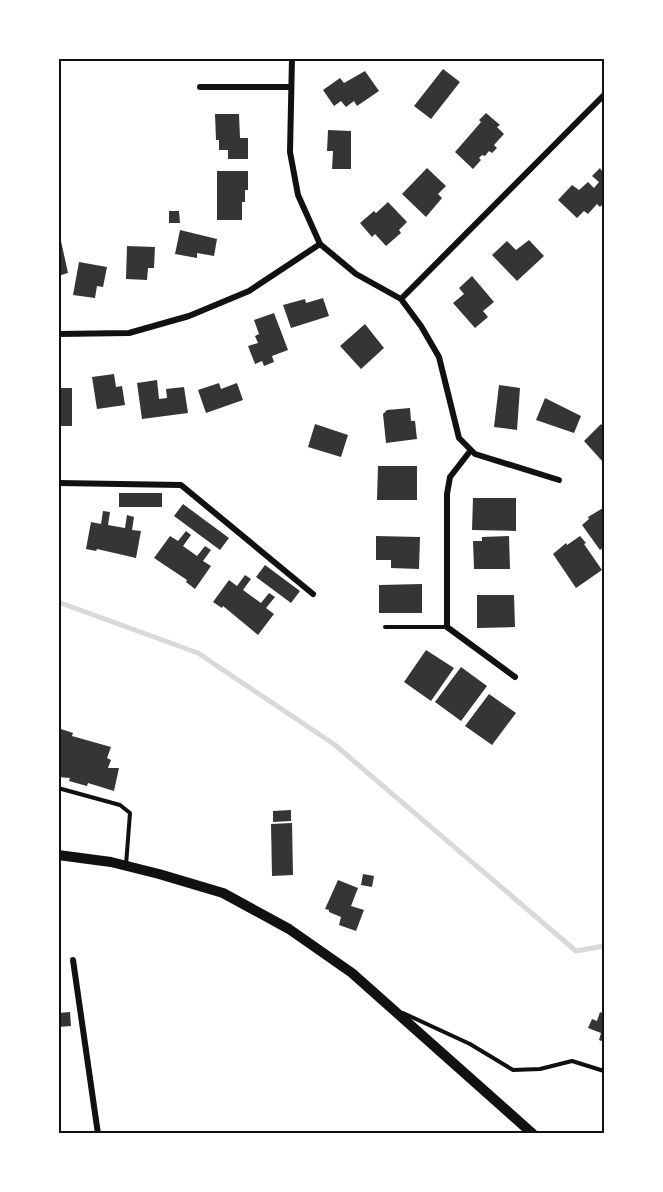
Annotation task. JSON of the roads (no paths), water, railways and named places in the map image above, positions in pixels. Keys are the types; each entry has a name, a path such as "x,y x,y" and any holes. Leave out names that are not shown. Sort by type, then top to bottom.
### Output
{"main road":[{"path":"58,855 126,866 223,893 289,929 352,973 533,1134"}],"street":[{"path":"292,58 290,152 298,195 320,244 356,274 401,299 421,326 439,357 459,438 475,454 559,480"},
{"path":"200,87 291,87"},
{"path":"401,299 604,95"},
{"path":"58,334 129,333 189,316 249,291 320,244"},
{"path":"471,450 450,477 447,494 447,627 515,677"},
{"path":"58,483 181,485 313,594"},
{"path":"73,960 98,1134"}],"lane":[{"path":"385,627 447,627"},
{"path":"58,788 120,805 130,813 126,866"},
{"path":"392,1008 470,1044 513,1070 540,1069 572,1061 604,1071"}],"waterway":[{"path":"58,602 198,653 335,745 576,951 604,946"}]}
